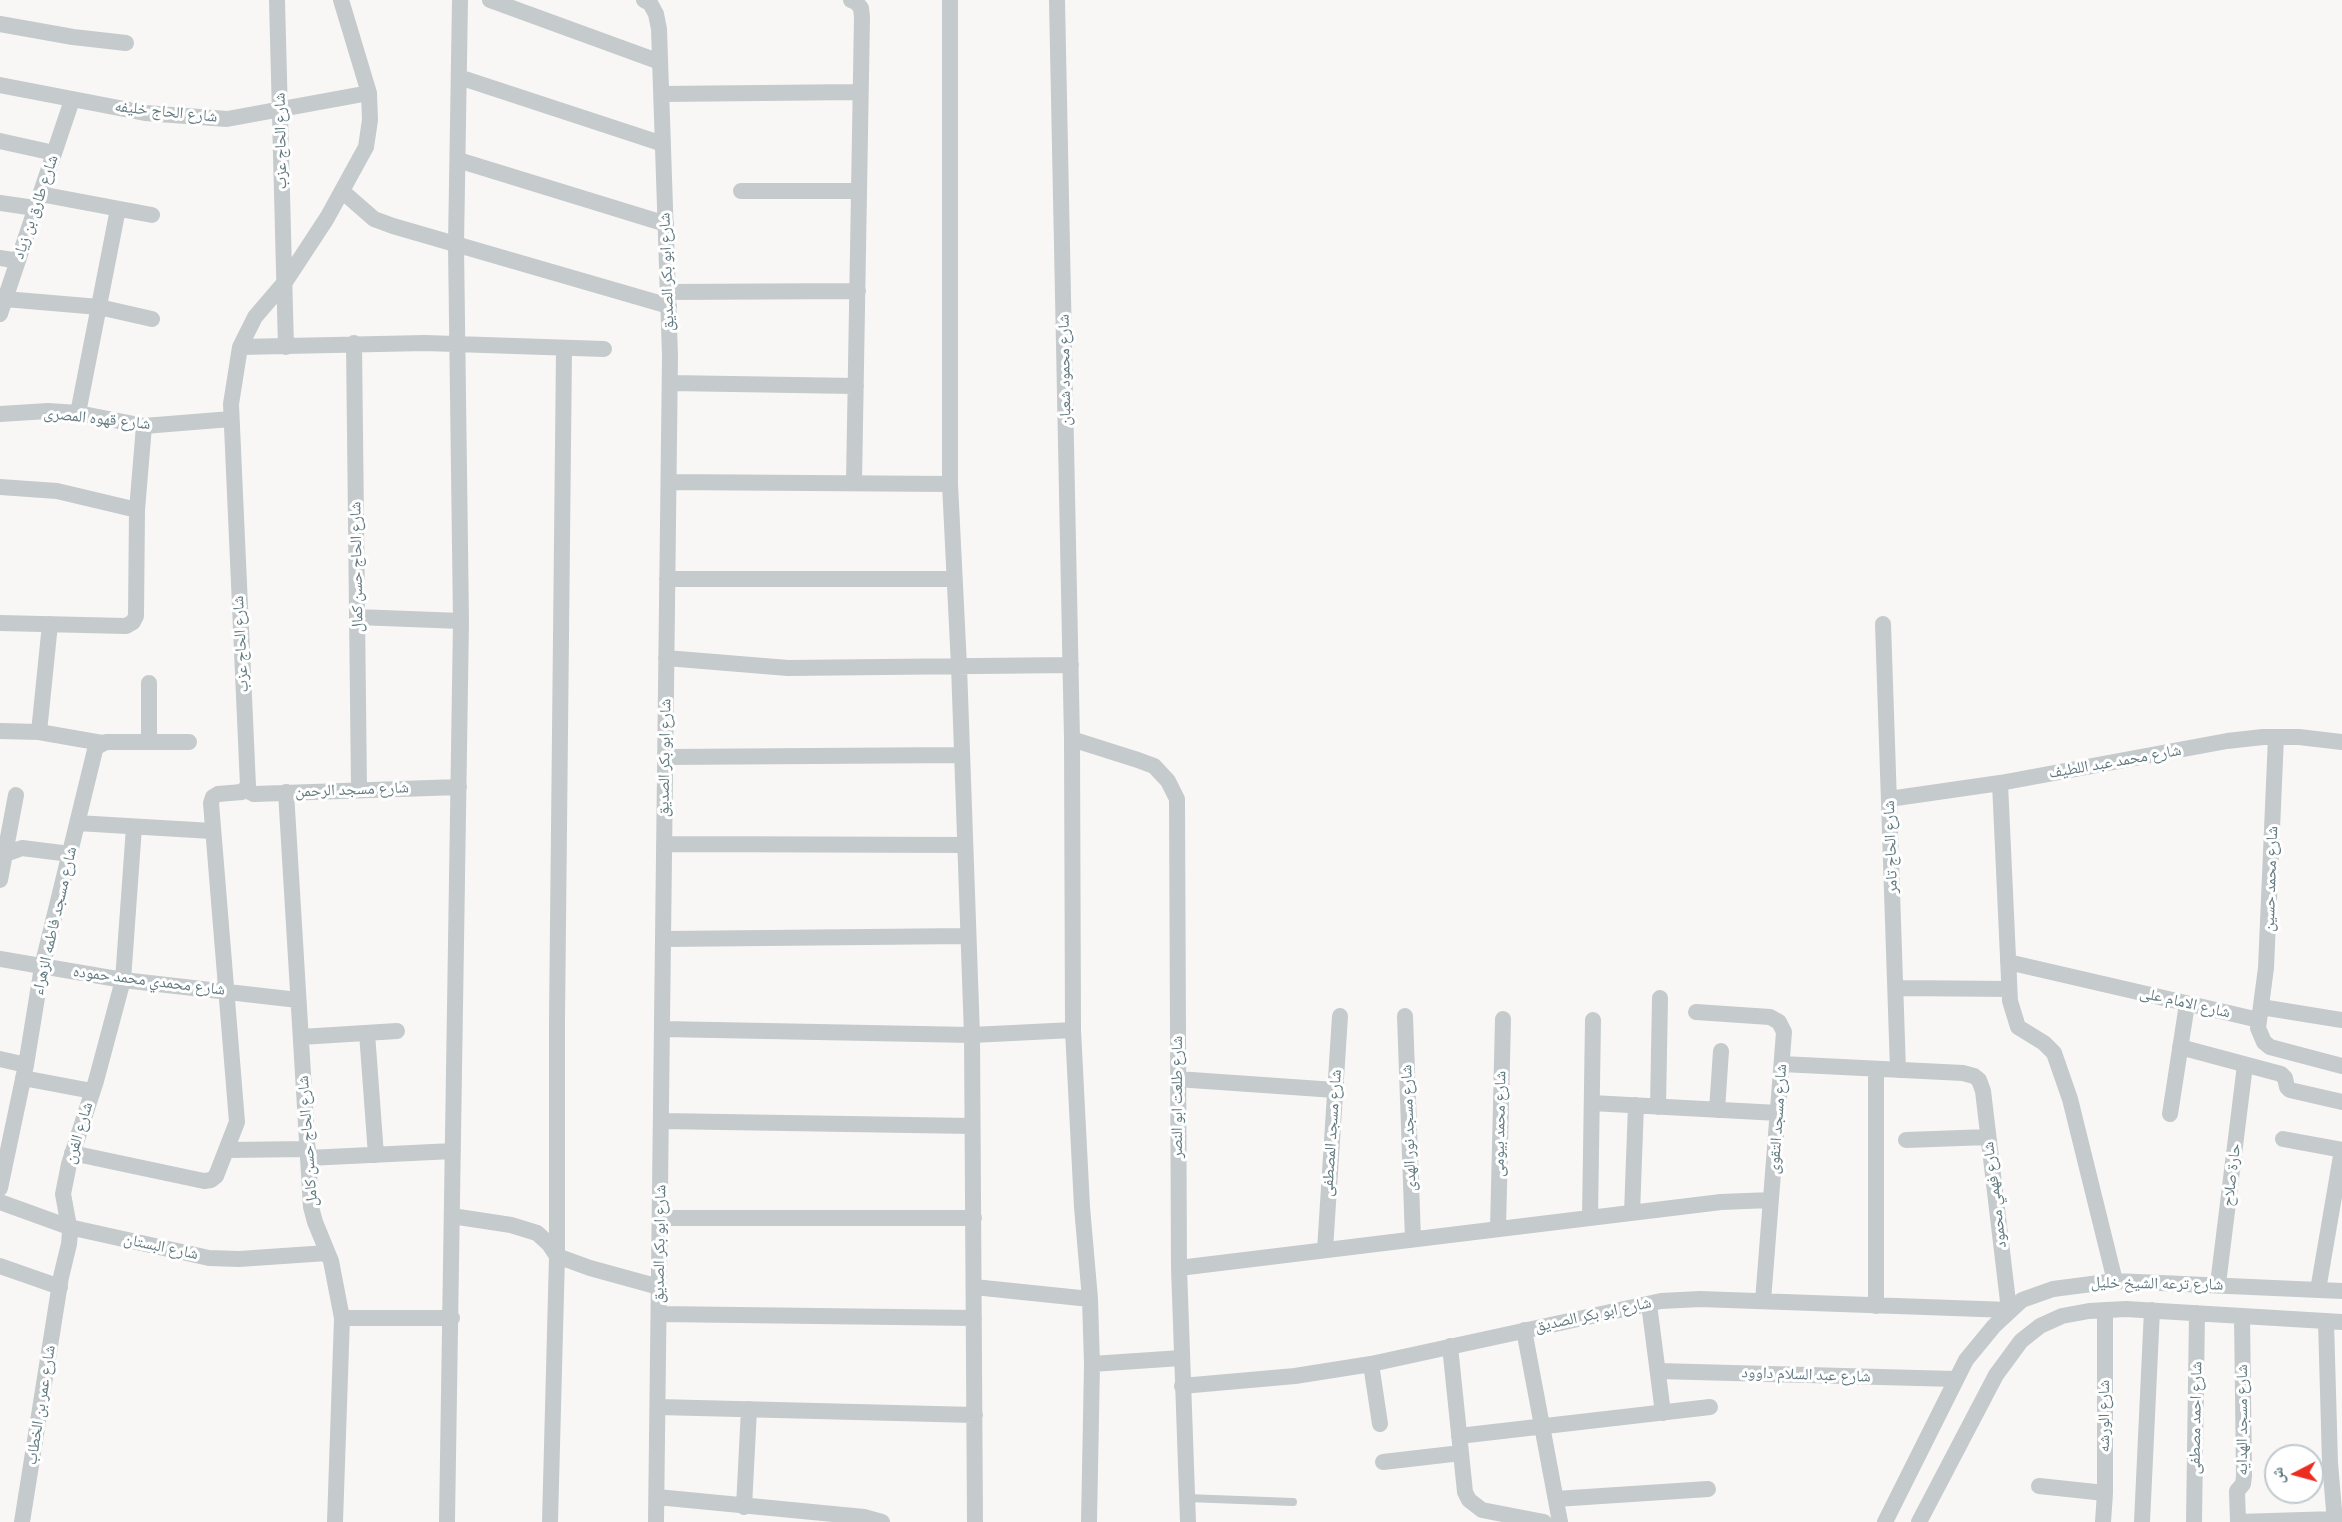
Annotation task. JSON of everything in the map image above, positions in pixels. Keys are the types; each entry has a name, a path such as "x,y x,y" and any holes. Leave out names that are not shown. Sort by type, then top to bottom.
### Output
{"street":[{"name":"شارع الحاج عزب","path":"278,0 286,347"},
{"name":"شارع الحاج عزب","path":"246,790 248,774 231,419 235,377 240,347 255,317 285,282 327,218 366,147 370,120 369,93 341,0"},
{"path":"447,1522 452,1318 461,621 456,245 460,0"},
{"path":"490,0 660,62"},
{"name":"شارع ابو بكر الصديق","path":"644,0 650,3 656,14 659,29 670,383 656,1522"},
{"path":"852,0 861,8 854,483"},
{"path":"950,0 950,484 972,1035 975,1522"},
{"name":"شارع محمود شعبان","path":"1057,0 1071,665 1073,1030 1092,1364 1089,1522"},
{"path":"0,24 74,37 126,43"},
{"path":"459,77 663,144"},
{"name":"شارع الحاج خليفه","path":"0,85 145,113 227,119 369,93"},
{"path":"662,94 860,92"},
{"name":"شارع طارق بن زياد","path":"3,307 72,100"},
{"path":"0,141 54,153"},
{"path":"458,160 666,224"},
{"path":"342,191 374,219 456,245 668,299 858,291"},
{"path":"741,191 859,191"},
{"path":"0,203 38,201 118,208 152,215"},
{"path":"78,413 118,208"},
{"path":"0,258 18,261"},
{"path":"3,307 99,307 152,319"},
{"path":"240,347 354,344 604,349"},
{"name":"شارع الحاج حسن كمال","path":"354,344 359,790"},
{"path":"550,1522 557,1256 556,1019 564,349"},
{"path":"670,383 856,386"},
{"name":"شارع قهوه المصرى","path":"0,414 48,411 78,413 144,426 231,419"},
{"path":"0,623 126,626 133,622 136,616 137,510 144,426"},
{"path":"669,482 950,484"},
{"path":"0,487 57,491 137,510"},
{"path":"667,579 953,579"},
{"path":"357,617 461,621"},
{"path":"39,732 50,624"},
{"name":"شارع الحاج تامر","path":"1883,624 1898,1070"},
{"path":"666,658 788,668 1071,665"},
{"path":"149,683 149,742"},
{"path":"0,731 39,732 102,743 189,742"},
{"name":"شارع محمد عبد اللطيف","path":"1889,798 2000,783 2227,741 2277,737 2342,742"},
{"name":"شارع محمد حسين","path":"2260,1013 2268,940 2277,737"},
{"name":"شارع طلعت ابو النصر","path":"1072,739 1154,766 1168,781 1177,799 1179,1268 1188,1522"},
{"name":"شارع مسجد فاطمه الزهراء","path":"0,1188 24,1072 42,967 95,750 102,743"},
{"path":"665,757 962,755"},
{"path":"2000,783 2010,1001 2018,1027 2044,1043 2054,1053 2070,1099 2115,1281"},
{"name":"شارع مسجد الرحمن","path":"246,790 254,794 459,787"},
{"path":"72,1153 204,1181 216,1176 235,1132 237,1111 211,802 218,794 246,790"},
{"name":"شارع الحاج حسن كامل","path":"286,792 311,1207 327,1253 339,1296 342,1318 335,1522"},
{"path":"0,880 2,856 16,795"},
{"path":"77,823 212,831"},
{"name":"شارع الفرن","path":"60,1287 69,1244 69,1227 63,1194 72,1153 123,980 134,827"},
{"path":"664,844 965,845"},
{"path":"2,856 22,848 70,854"},
{"path":"664,939 968,936"},
{"name":"شارع محمدي محمد حموده","path":"0,960 123,980 298,999"},
{"name":"شارع الامام على","path":"2008,962 2187,1004 2342,1020"},
{"path":"1896,988 2009,989"},
{"path":"1658,1107 1660,998"},
{"path":"2170,1114 2187,1004"},
{"name":"شارع مسجد التقوى","path":"1696,1012 1775,1018 1784,1032 1763,1301"},
{"path":"2260,1013 2260,1036 2270,1047 2342,1066"},
{"name":"شارع مسجد المصطفى","path":"1324,1250 1340,1016"},
{"name":"شارع مسجد نور الهدى","path":"1405,1016 1413,1239"},
{"name":"شارع محمد بيومى","path":"1498,1229 1503,1019"},
{"path":"1590,1218 1593,1020"},
{"path":"663,1029 972,1035 1073,1030"},
{"path":"301,1037 397,1031"},
{"path":"367,1033 376,1155"},
{"path":"2180,1047 2281,1074 2290,1090 2342,1102"},
{"path":"1717,1110 1721,1052"},
{"path":"0,1059 24,1072 92,1091"},
{"path":"1782,1064 1898,1070"},
{"name":"حارة صلاح","path":"2218,1284 2246,1065"},
{"path":"1876,1069 1876,1306"},
{"name":"شارع فهمي محمود","path":"1898,1070 1969,1074 1979,1080 1982,1085 2009,1310"},
{"path":"1178,1078 1335,1090"},
{"path":"1592,1103 1778,1113"},
{"path":"1632,1213 1636,1105"},
{"path":"662,1121 972,1126"},
{"path":"1906,1140 1988,1137"},
{"path":"2283,1139 2342,1150 2318,1290"},
{"path":"227,1150 376,1155 453,1151"},
{"path":"1179,1268 1738,1200 1771,1200"},
{"name":"شارع البستان","path":"0,1202 69,1227 209,1258 239,1259 327,1253"},
{"path":"452,1216 511,1225 537,1233 549,1244 557,1256 590,1268 659,1287"},
{"path":"660,1218 974,1218"},
{"path":"0,1266 60,1287"},
{"name":"شارع ترعه الشيخ خليل","path":"1885,1522 1955,1379 1979,1343 2009,1310 2022,1300 2053,1288 2115,1281 2342,1291"},
{"name":"شارع عمر بن الخطاب","path":"22,1522 60,1287"},
{"path":"974,1287 1090,1299"},
{"name":"شارع ابو بكر الصديق","path":"1182,1386 1295,1376 1371,1364 1648,1304 1700,1299 2009,1310"},
{"path":"1648,1304 1664,1413"},
{"name":"شارع ترعه الشيخ خليل","path":"1919,1522 1988,1389 2007,1358 2021,1341 2040,1326 2062,1316 2105,1310 2152,1310 2334,1322"},
{"name":"شارع الورشه","path":"2103,1522 2105,1310"},
{"path":"2142,1522 2152,1310"},
{"name":"شارع احمد مصطفى","path":"2194,1522 2197,1313"},
{"path":"659,1314 974,1318"},
{"name":"شارع مسجد الهدايه","path":"2238,1522 2237,1491 2243,1484 2244,1476 2242,1316"},
{"path":"342,1318 452,1318"},
{"path":"2238,1522 2335,1521 2334,1322"},
{"path":"1524,1330 1560,1522"},
{"path":"1450,1346 1465,1492 1474,1506 1482,1510 1544,1522"},
{"path":"1092,1364 1181,1358"},
{"path":"1371,1364 1380,1424"},
{"name":"شارع عبد السلام داوود","path":"1658,1371 1955,1379"},
{"path":"658,1407 975,1415"},
{"path":"1383,1462 1542,1426 1710,1407"},
{"path":"744,1507 749,1409"},
{"path":"2039,1486 2105,1493"},
{"path":"1556,1499 1708,1488"},
{"path":"657,1497 864,1517 882,1522"}],"lane":[{"path":"1187,1498 1293,1502"}]}
